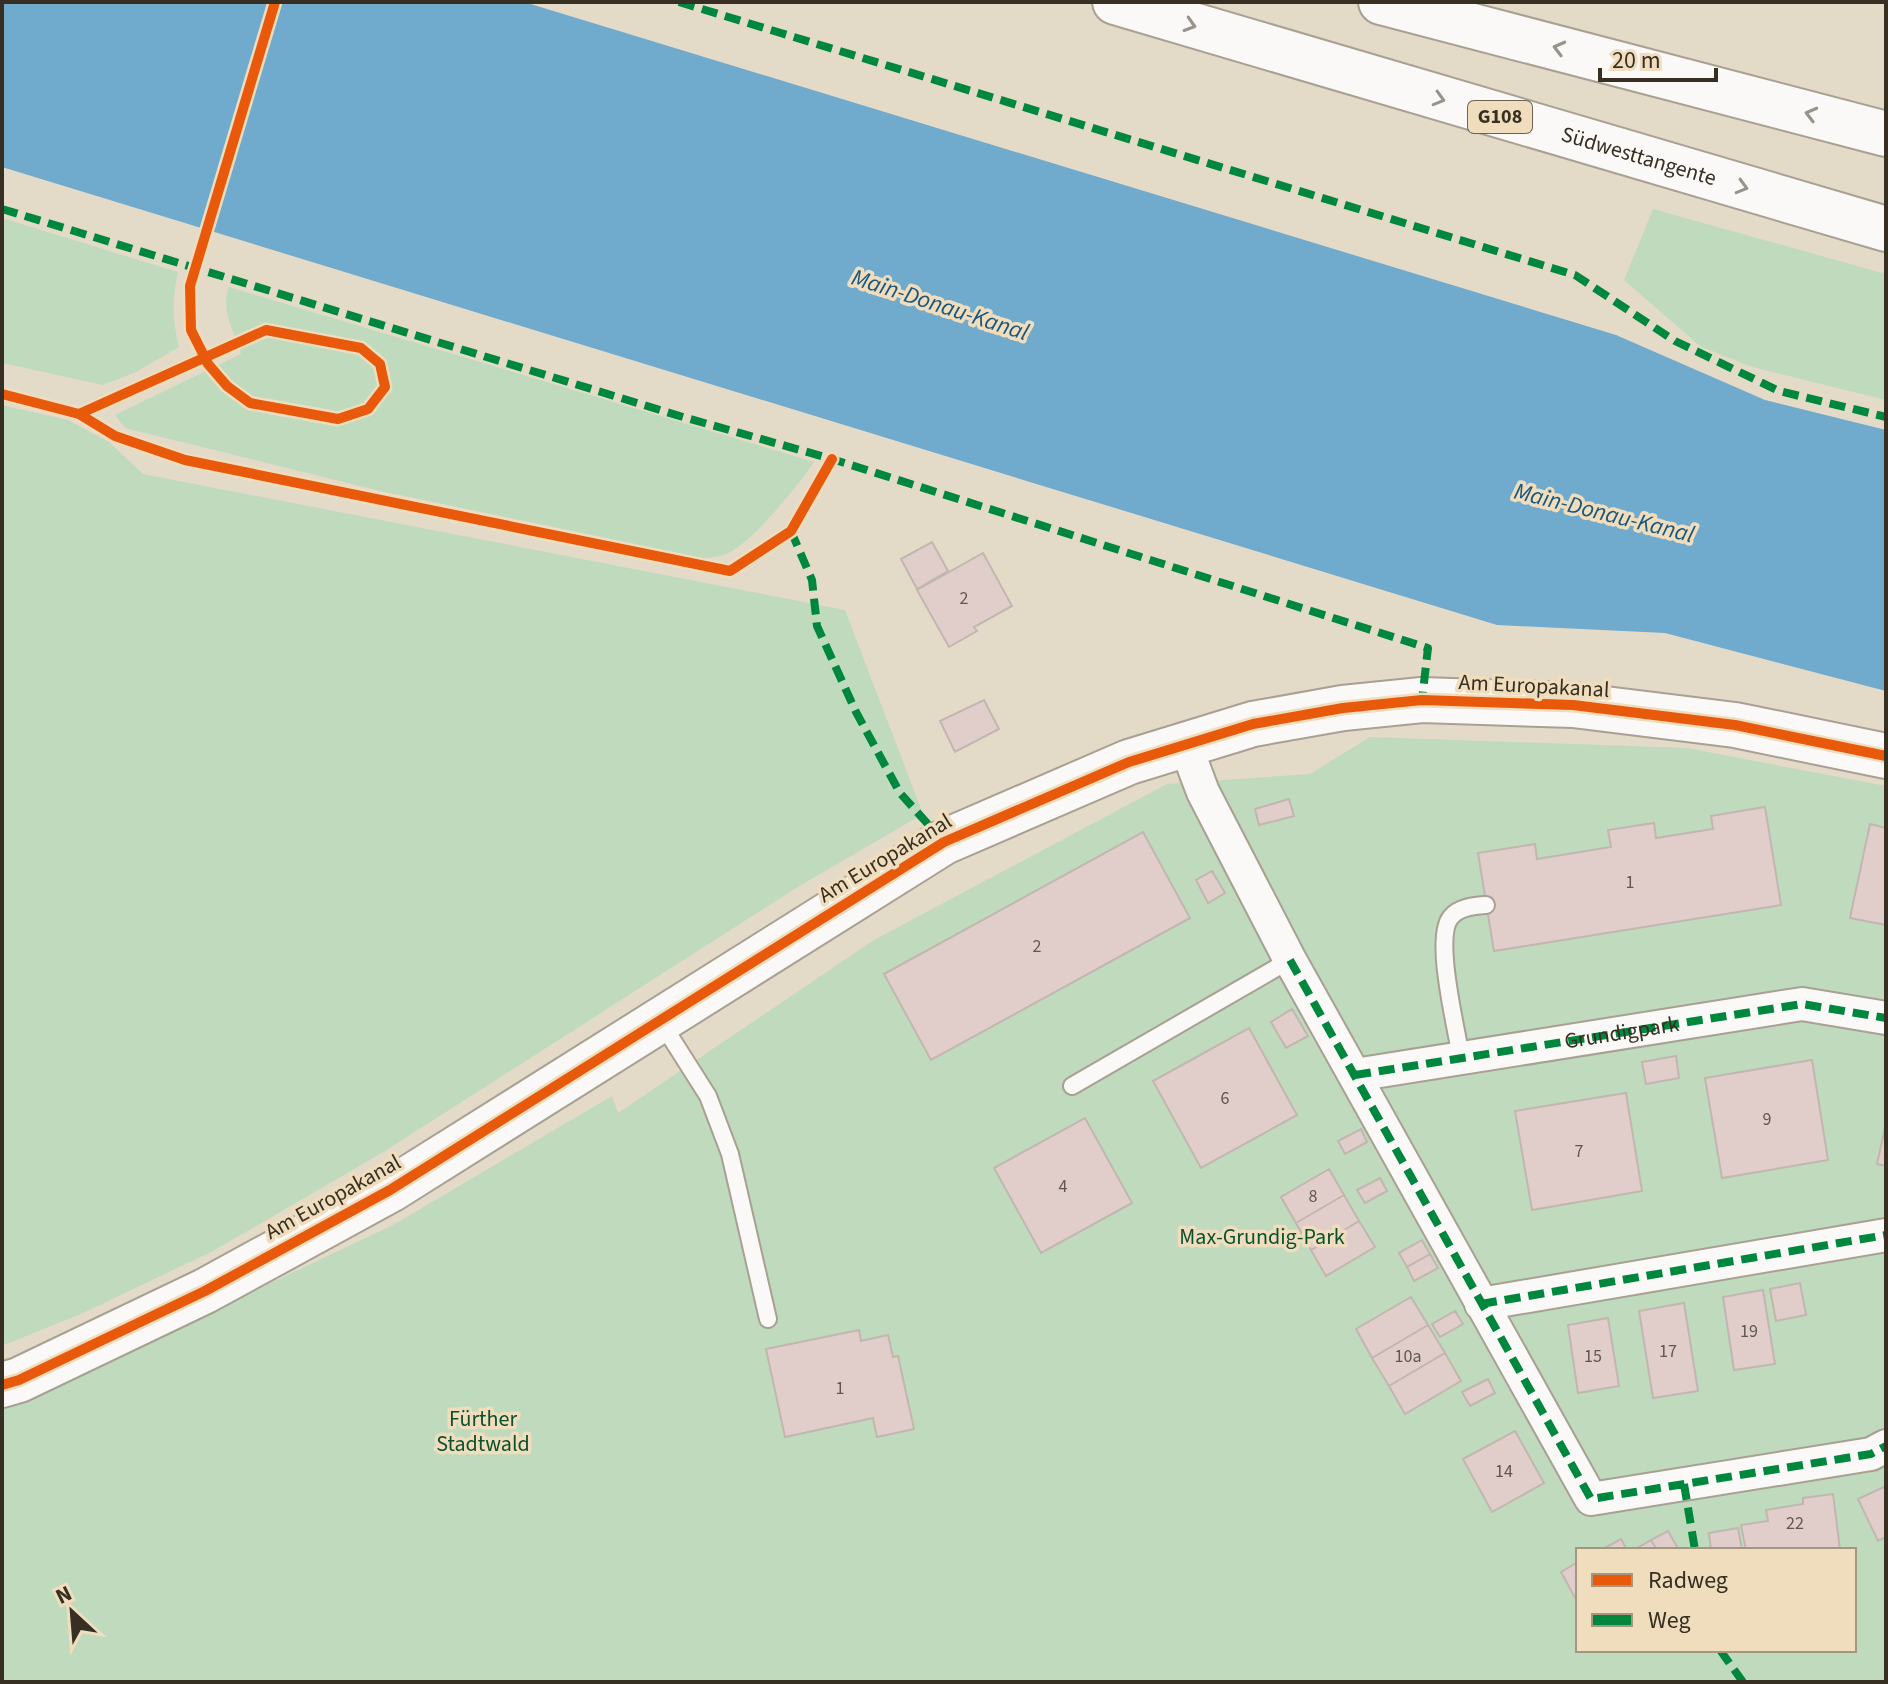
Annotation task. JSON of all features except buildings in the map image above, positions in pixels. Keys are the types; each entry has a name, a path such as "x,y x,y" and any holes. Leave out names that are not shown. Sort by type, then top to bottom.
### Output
{"main road":[{"name":"Südwesttangente","path":"1115,2 1886,229"},
{"path":"1381,2 1886,134"},
{"name":"Am Europakanal","path":"2,1385 19,1380 205,1291 390,1190 944,842 1129,762 1268,721 1343,708 1422,700 1573,705 1735,725 1886,756"}],"street":[{"path":"1185,744 1203,792 1290,960 1591,1499 1871,1454 1886,1446"},
{"name":"Grundigpark","path":"1355,1075 1802,1004 1886,1018"},
{"path":"1481,1304 1886,1235"}],"lane":[{"path":"1461,1058 1444,957 1445,930 1451,917 1464,908 1486,905"},
{"path":"1072,1086 1290,960"},
{"path":"660,1021 708,1096 730,1154 768,1319"}],"green space":[{"path":"1653,209 1886,274 1886,400 1749,366 1700,346 1624,280"},
{"path":"2,218 178,272 174,309 179,347 136,372 103,385 2,363"},
{"path":"229,287 814,462 779,507 748,539 730,552 702,558 376,490 125,428 115,415 241,354 227,313"},
{"path":"2,405 68,420 109,442 143,474 845,610 923,814 796,888 385,1151 213,1251 83,1313 4,1345"},
{"name":"Max-Grundig-Park","path":"1370,737 1687,748 1886,786 1886,1682 2,1682 2,1410 393,1225 612,1096 618,1113 874,940 1167,784 1310,774"}],"water":[{"name":"Main-Donau-Kanal","path":"2,2 524,2 1616,335 1765,400 1886,430 1886,691 1665,633 1497,625 2,167"}],"marked path":[{"path":"679,2 1575,275 1675,341 1779,391 1886,417"},
{"path":"2,209 683,417 832,459 1428,648 1422,700"},
{"path":"791,531 812,580 817,626 856,712 900,793 944,842"},
{"path":"1290,960 1591,1499 1871,1454 1886,1446"},
{"path":"1355,1075 1802,1004 1886,1018"},
{"path":"1481,1304 1886,1235"},
{"path":"1684,1484 1695,1548"},
{"path":"1721,1652 1743,1682"}],"cycle path":[{"path":"2,394 79,414 266,330 361,348 380,364 385,387 368,409 338,419 250,403 227,386 208,364 191,330 190,286 275,2"},
{"path":"79,414 115,436 185,460 730,571 791,531 832,459"},
{"path":"2,1385 19,1380 205,1291 390,1190 944,842 1129,762 1253,724 1343,708 1422,700 1573,705 1735,725 1886,756"}],"park label":[{"name":"Fürther Stadtwald","path":"483,1432"}]}
